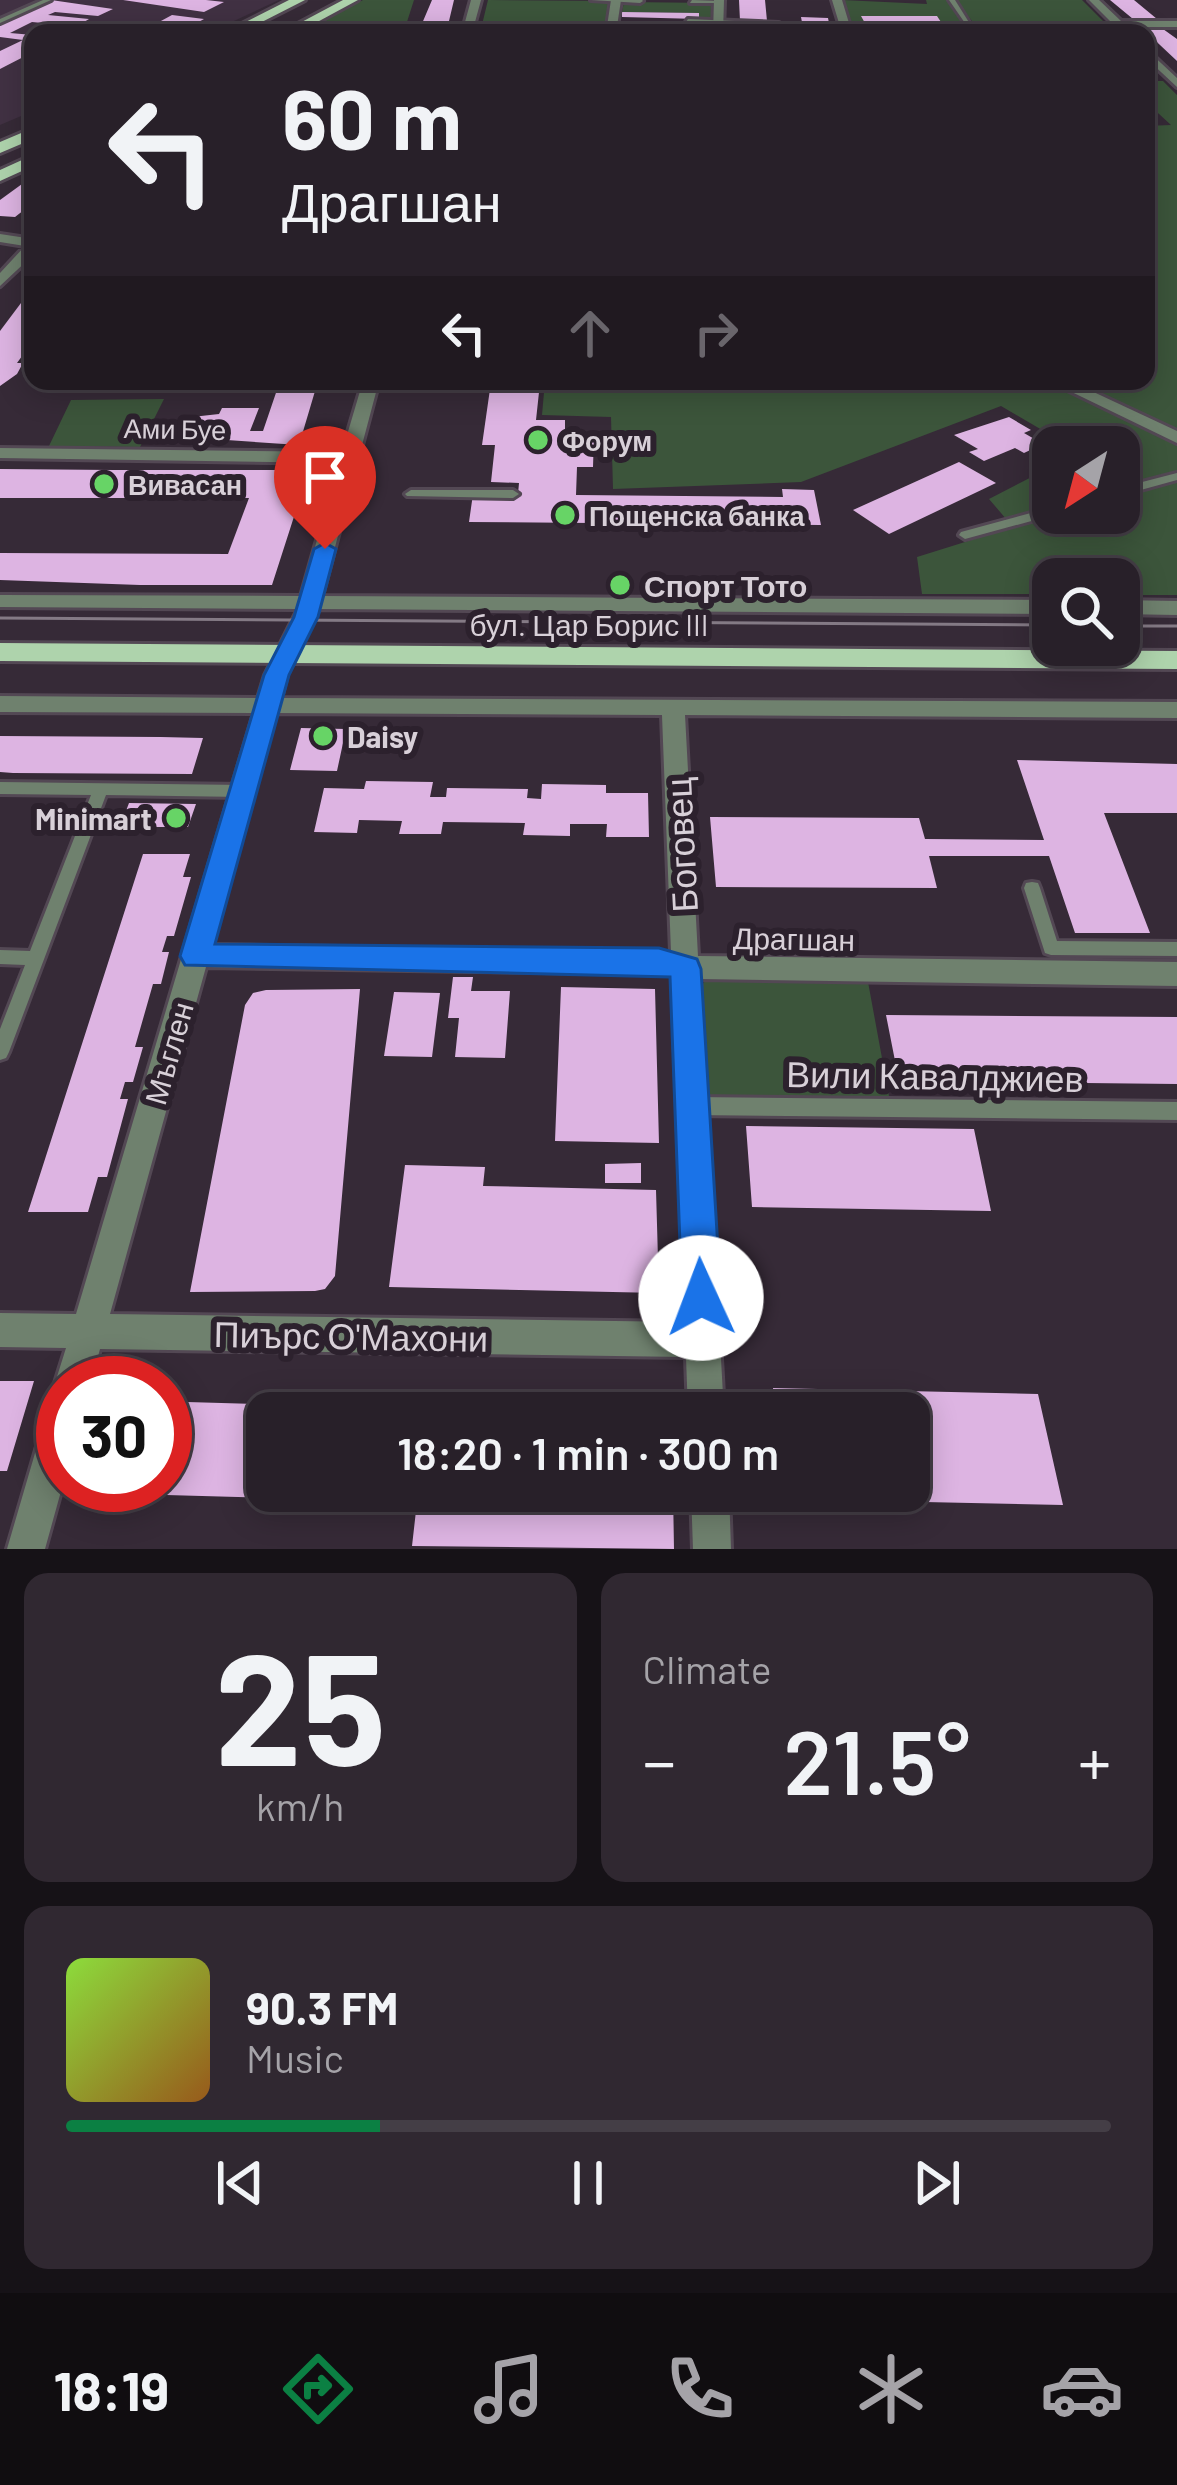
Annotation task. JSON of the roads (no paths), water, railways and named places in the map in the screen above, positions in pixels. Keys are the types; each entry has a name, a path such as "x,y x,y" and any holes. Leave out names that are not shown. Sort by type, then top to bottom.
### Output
{"main road":[{"path":"248,24 299,0"},
{"path":"305,24 352,0"},
{"name":"бул. Цар Борис III","path":"0,652 1177,661"}],"street":[{"path":"612,24 616,0"},
{"path":"1094,0 1119,24"},
{"path":"0,282 24,254"},
{"name":"Мъглен","path":"81,1356 267,707 310,604 369,390"},
{"path":"1076,390 1177,438"},
{"name":"Ами Буе","path":"0,453 350,458"},
{"name":"бул. Цар Борис III","path":"0,601 1032,607"},
{"path":"1140,608 1177,608"},
{"path":"0,704 1177,710"},
{"name":"Боговец","path":"674,708 705,1392"},
{"name":"Драгшан","path":"196,956 659,961 686,969 1177,974"},
{"name":"Пиърс О'Махони","path":"0,1330 703,1340"},
{"path":"26,1549 36,1512"},
{"path":"711,1512 712,1549"}],"lane":[{"path":"0,0 26,3"},
{"path":"0,21 47,0"},
{"path":"594,0 640,1"},
{"path":"692,2 719,1"},
{"path":"613,20 633,20"},
{"path":"688,21 706,24"},
{"path":"1140,487 1176,478"},
{"path":"411,494 513,494"},
{"path":"965,535 1032,517"},
{"path":"0,788 244,791"},
{"path":"0,1052 101,789"},
{"path":"1032,888 1051,948 1177,949"},
{"path":"0,957 36,958"},
{"name":"Вили Кавалджиев","path":"692,1106 1177,1111"}],"tram line":[{"path":"0,618 1032,625"},
{"path":"1140,626 1177,626"}],"place":[{"name":"Форум","path":"538,440"},
{"name":"Вивасан","path":"104,484"},
{"name":"Пощенска банка","path":"565,515"},
{"name":"Спорт Тото","path":"620,585"},
{"name":"Daisy","path":"323,736"},
{"name":"Minimart","path":"176,818"}]}
